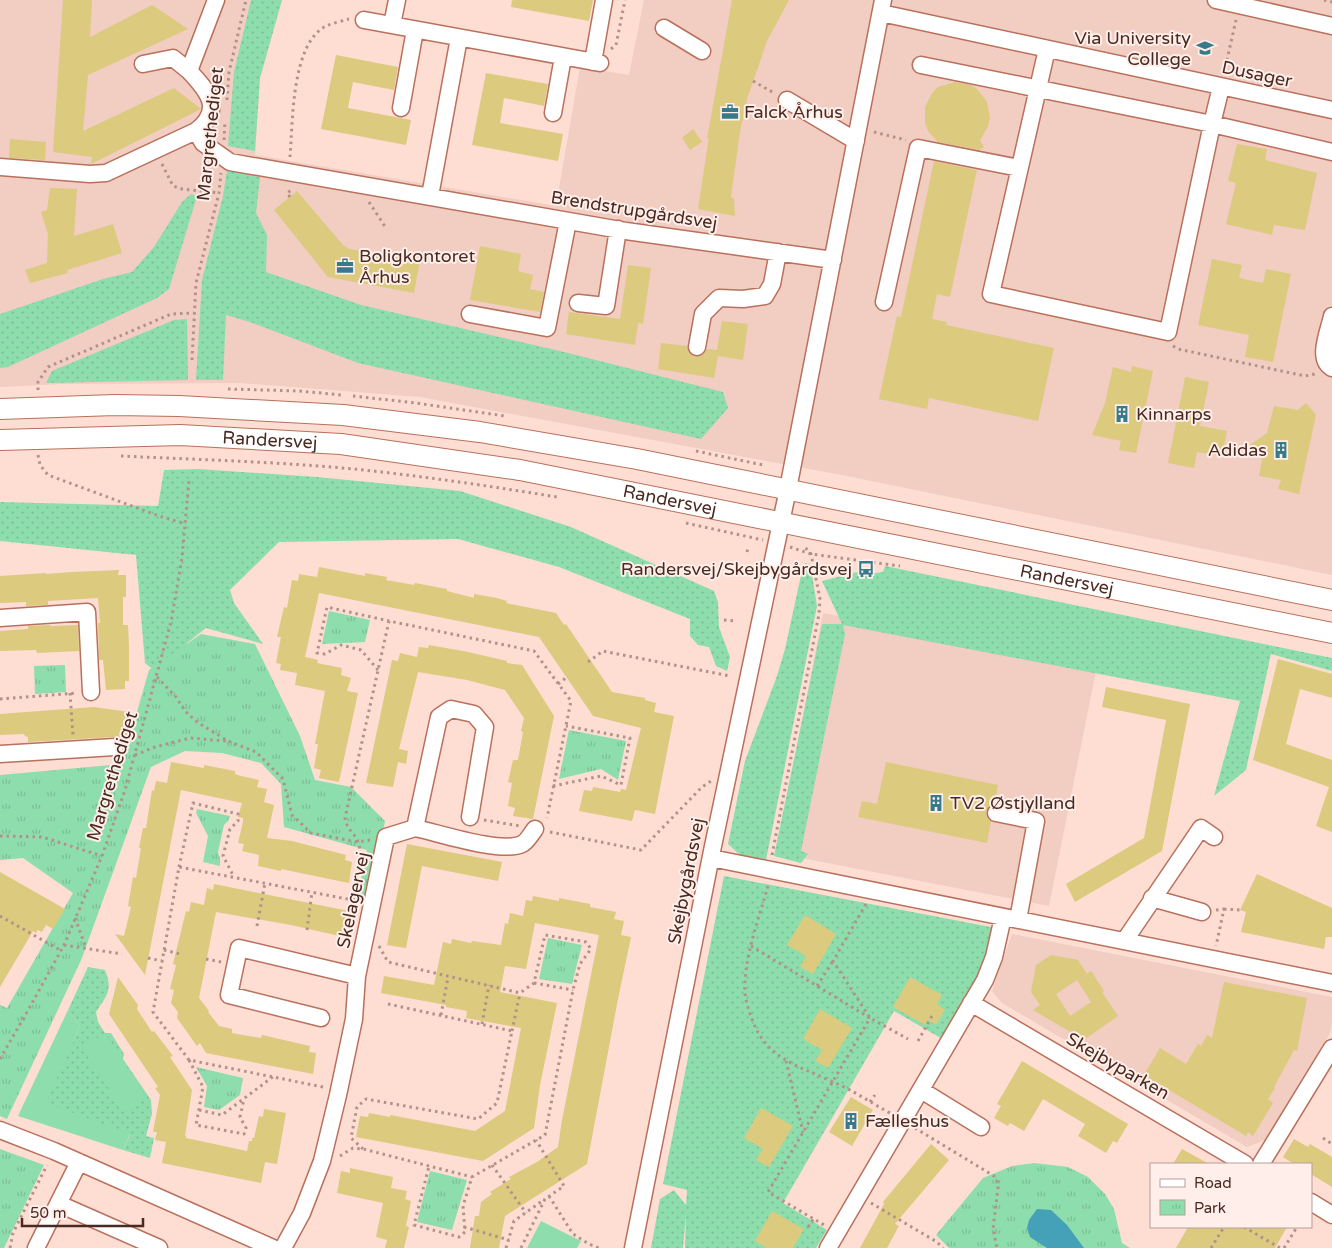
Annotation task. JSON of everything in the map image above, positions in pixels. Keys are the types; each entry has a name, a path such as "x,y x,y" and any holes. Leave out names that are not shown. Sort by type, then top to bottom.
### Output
{"main road":[{"name":"Randersvej","path":"0,409 115,405 180,406 343,415 480,432 637,459 1332,600"},
{"name":"Randersvej","path":"0,440 180,435 340,444 520,470 1332,633"}],"street":[{"path":"189,71 216,0"},
{"path":"392,26 397,0"},
{"path":"364,20 597,63 604,0"},
{"path":"1216,0 1332,26"},
{"path":"788,489 882,6"},
{"name":"Dusager","path":"882,6 1047,49 1332,110"},
{"path":"664,28 702,51"},
{"path":"401,108 415,30"},
{"path":"430,196 459,38"},
{"path":"1047,49 991,294 1168,332 1221,87"},
{"path":"553,113 563,57"},
{"path":"0,168 90,174 106,173 203,126 210,117 212,106 209,95 189,71 173,58 143,64"},
{"path":"921,65 1212,124 1332,152"},
{"path":"788,100 857,135"},
{"name":"Brendstrupgårdsvej","path":"196,131 203,143 230,162 568,221 833,260"},
{"path":"884,302 918,148 1019,168"},
{"path":"470,314 547,328 568,221"},
{"path":"578,303 606,306 618,229"},
{"path":"697,347 703,314 719,298 744,299 765,296 772,284 778,252"},
{"path":"1328,362 1332,316"},
{"name":"Skejbygårdsvej","path":"633,1248 711,858 788,489"},
{"path":"0,618 87,612 91,692"},
{"path":"470,817 485,727 474,714 451,709 439,717 415,828 491,846 507,847 523,844 535,830"},
{"path":"0,754 115,747"},
{"path":"828,1248 972,1003 991,967 1010,919 1036,821 996,813"},
{"name":"Skelagervej","path":"283,1248 302,1213 322,1160 354,1019 357,976 386,837 415,828"},
{"path":"1124,940 1152,898 1207,833"},
{"path":"711,858 1332,983"},
{"path":"1152,898 1202,912"},
{"path":"321,1018 229,995 239,948 357,976"},
{"name":"Skejbyparken","path":"972,1003 1243,1163"},
{"path":"1262,1163 1332,1048"},
{"path":"921,1090 981,1128"},
{"path":"0,1130 54,1151 273,1248"},
{"path":"36,1248 79,1162"},
{"path":"1312,1203 1332,1215"},
{"path":"59,1204 159,1248"}],"path":[{"name":"Margrethediget","path":"227,102 229,72 246,0"},
{"path":"1324,0 1332,2"},
{"path":"1221,87 1240,5"},
{"path":"290,165 295,86 302,57 311,41 325,27 348,19 364,20"},
{"path":"752,81 788,100"},
{"name":"Margrethediget","path":"192,360 196,283 219,193 226,112"},
{"path":"857,135 915,142 918,148"},
{"path":"155,150 173,186 182,189 219,193"},
{"path":"38,391 38,382 48,367 171,314 194,312"},
{"path":"1168,332 1171,345 1178,349 1304,376 1316,373 1328,362"},
{"path":"48,455 38,455 40,465 48,476 186,524"},
{"path":"116,456 254,462 372,471 563,498"},
{"name":"Margrethediget","path":"0,1059 64,944 102,856 134,755 171,622 182,558 189,480"},
{"path":"678,522 777,543"},
{"path":"781,523 811,554 820,599 819,614 772,849 767,886 751,946 745,994 748,1009 762,1041 786,1061 833,1081 994,1176 998,1183 993,1229 996,1248"},
{"path":"378,671 361,650 341,645 325,654 317,652 327,607 389,621"},
{"path":"724,620 737,621"},
{"path":"588,662 603,651 730,676"},
{"path":"156,676 176,696 185,711 197,722 228,741 256,752 282,779 292,815 311,833 358,842"},
{"path":"558,684 567,677"},
{"path":"0,699 91,692"},
{"path":"70,693 74,750"},
{"path":"553,786 601,776 621,785 630,738 566,726"},
{"path":"134,755 155,747 190,738 228,741"},
{"path":"470,817 640,850 710,781 727,783"},
{"path":"179,867 193,803 238,814 238,821 230,829 223,856 234,877"},
{"path":"0,836 42,837 102,856"},
{"path":"257,926 265,883"},
{"path":"817,986 874,890"},
{"path":"307,930 312,892"},
{"path":"1214,959 1224,909"},
{"path":"1202,912 1224,909 1240,910"},
{"path":"0,916 60,950"},
{"path":"75,918 86,948"},
{"path":"368,927 388,962 520,993"},
{"path":"363,1149 351,1138 357,1107 366,1099 478,1119 497,1103 520,993 534,983 545,935 586,942 591,950 580,964 545,1134 472,1177 463,1206 465,1232 459,1236 414,1225 429,1166"},
{"path":"64,944 122,954"},
{"path":"751,946 908,1039"},
{"path":"164,950 180,954"},
{"path":"148,958 162,961"},
{"path":"833,961 870,1018"},
{"path":"441,1016 448,977"},
{"path":"534,983 574,990"},
{"path":"482,1024 489,985"},
{"path":"388,1004 512,1030"},
{"path":"918,1041 933,1014"},
{"path":"837,1233 768,1192 870,1018"},
{"path":"189,1060 204,1087 196,1126 244,1134 246,1128 240,1117 244,1098"},
{"path":"786,1061 803,1132"},
{"path":"199,1110 222,1115 274,1076"},
{"path":"870,1102 875,1096"},
{"path":"1323,1138 1332,1144"},
{"path":"506,1248 514,1221 564,1186 536,1140"},
{"path":"322,1160 337,1158 353,1148 363,1149 472,1177"},
{"path":"10,1248 14,1233 54,1151"},
{"path":"492,1165 526,1212"},
{"path":"859,1196 937,1242 943,1248"},
{"path":"521,1248 547,1198"},
{"path":"547,1198 573,1234 599,1248"},
{"path":"808,1227 814,1218"},
{"path":"464,1227 509,1240"},
{"path":"1211,1248 1223,1228"},
{"path":"1246,1228 1280,1248"},
{"path":"1284,1248 1296,1228"}],"shaded area":[{"path":"0,0 282,0 260,78 255,155 556,206 580,67 629,75 644,0 1332,0 1332,575 842,475 420,397 241,383 61,384 0,387"},
{"path":"823,613 1097,666 1049,906 776,853"},
{"path":"1012,934 1332,997 1330,1033 1265,1140 1247,1147 1002,1003 992,991"}],"green space":[{"path":"251,0 282,0 260,78 255,151 228,146 234,72"},
{"path":"227,170 260,177 256,213 267,235 266,272 361,305 568,353 723,392 728,408 701,439 358,363 250,322 226,315 223,380 196,380 202,280 223,196"},
{"path":"191,194 197,196 169,289 157,298 8,367 0,368 0,314 103,279 132,272 154,247 182,202"},
{"path":"187,319 188,380 46,383 52,371 174,320"},
{"path":"198,469 317,477 460,491 571,527 714,591 718,602 719,627 730,657 727,671 716,666 709,647 698,645 690,636 690,619 559,567 458,539 279,542 230,590 234,603 263,644 206,628 187,643 182,663 161,676 145,663 136,555 0,541 0,502 158,506 164,470"},
{"path":"805,563 809,564 811,568 817,606 766,860 740,855 728,844 745,761 777,676"},
{"path":"885,566 1332,658 1332,671 1271,654 1246,770 1214,796 1240,701 843,625 845,634 801,851 808,854 801,863 774,856 822,624 842,624 822,581 857,572 869,574 883,572"},
{"path":"329,611 370,620 365,642 322,644"},
{"path":"201,634 255,644 300,736 315,780 351,787 385,821 368,908 359,890 367,850 284,827 281,784 261,763 222,753 185,751 151,767 82,958 7,1119 0,1116 0,1005 7,1008 73,893 23,858 0,860 0,775 122,764 149,670"},
{"path":"65,665 66,692 35,694 34,666"},
{"path":"569,730 626,741 618,780 601,769 559,779"},
{"path":"197,809 230,816 224,825 218,852 220,866 203,862 208,836 196,813"},
{"path":"724,876 996,928 991,954 946,1041 894,1011 783,1203 827,1230 816,1248 685,1248 686,1215 683,1248 651,1248 660,1199 674,1190 686,1205 687,1190 663,1184"},
{"path":"548,938 582,945 572,984 539,979"},
{"path":"88,967 105,970 109,983 106,997 96,1012 98,1022 105,1033 111,1033 124,1054 123,1059 151,1100 152,1114 146,1136 154,1138 150,1158 123,1150 130,1135 45,1103 80,1026 68,1010"},
{"path":"68,1010 80,1026 46,1103 130,1134 123,1150 18,1116"},
{"path":"105,1033 147,1098 124,1112 82,1048"},
{"path":"196,1067 243,1078 240,1095 219,1110 204,1107 207,1086"},
{"path":"0,1149 44,1165 4,1248 0,1248"},
{"path":"1034,1163 1068,1167 1088,1177 1105,1194 1114,1209 1122,1243 1130,1248 949,1248 936,1235 983,1178 1012,1166"},
{"path":"430,1171 467,1180 452,1230 417,1222"},
{"path":"541,1221 581,1241 577,1248 527,1248"}],"water":[{"path":"1037,1209 1051,1210 1067,1225 1084,1248 1047,1248 1030,1237 1027,1228 1029,1220"}],"building":[{"path":"63,0 92,0 90,37 152,5 188,29 88,75 83,131 174,88 201,109 91,164 92,157 53,152"},
{"path":"512,0 593,0 589,21 511,7"},
{"path":"732,0 789,0 767,41 747,99 740,132 731,197 734,199 735,216 698,209 709,137 707,139"},
{"path":"336,55 398,67 394,90 353,82 348,108 411,120 406,145 321,129"},
{"path":"486,73 548,84 544,106 504,98 500,123 563,134 558,161 472,145"},
{"path":"955,82 971,85 977,89 987,102 990,118 980,141 984,147 979,150 938,142 928,131 925,123 925,107 932,93 938,87"},
{"path":"693,129 702,142 690,150 682,138"},
{"path":"10,139 46,142 45,160 9,158"},
{"path":"1237,144 1267,149 1265,160 1317,173 1305,230 1274,225 1272,235 1226,224 1236,183 1228,181"},
{"path":"934,161 977,170 950,297 937,294 932,319 947,322 946,325 1054,348 1038,421 929,398 927,409 879,399 897,316 901,317"},
{"path":"50,188 77,189 74,236 113,224 122,253 67,270 68,273 30,283 25,270 47,263 48,234 41,212 47,210"},
{"path":"297,191 343,245 349,249 420,261 414,293 328,277 274,210"},
{"path":"480,246 521,254 518,271 533,275 530,289 544,292 540,312 470,300"},
{"path":"1212,259 1242,265 1239,278 1263,283 1266,269 1291,274 1273,362 1245,357 1249,335 1198,325"},
{"path":"628,265 651,268 643,324 638,323 635,345 566,334 569,312 620,319"},
{"path":"722,321 748,324 743,360 718,356 714,378 658,369 661,343 687,346 690,354 696,357 704,354 707,349 717,350"},
{"name":"Kinnarps","path":"1132,366 1153,371 1136,453 1119,450 1121,441 1092,435 1105,403 1113,367 1131,372"},
{"path":"1185,377 1209,382 1200,426 1227,431 1222,456 1197,452 1194,468 1168,463"},
{"name":"Adidas","path":"1306,403 1316,415 1299,494 1278,489 1281,480 1259,476 1262,460 1250,445 1267,433 1274,406 1298,410"},
{"path":"319,567 365,576 365,573 387,577 386,580 447,589 447,591 474,598 474,594 497,598 507,601 506,603 556,613 564,625 566,624 612,692 645,698 645,700 656,703 654,712 674,716 655,814 635,810 632,821 579,811 584,790 592,791 593,787 620,792 621,789 626,790 641,728 593,716 539,637 319,593 305,657 318,660 317,663 342,668 341,675 351,678 347,691 358,693 339,782 319,778 321,770 314,768 318,744 315,744 325,691 295,685 297,673 280,670 281,664 276,663 281,637 277,637 284,607 287,608 292,580 298,581 299,574 317,577"},
{"path":"119,570 118,575 126,575 126,597 123,597 123,625 128,625 129,681 125,681 125,689 106,690 103,660 99,660 98,623 100,623 98,598 48,601 48,605 26,606 26,602 0,603 0,576"},
{"path":"78,625 79,651 37,653 36,650 0,651 0,631 28,629 28,626"},
{"path":"429,645 522,665 554,716 533,819 513,816 515,808 508,806 512,783 508,782 513,760 518,760 524,718 505,690 467,680 418,672 399,749 408,751 406,764 398,762 393,787 366,783 392,660 398,661 400,653 417,657 419,647 428,648"},
{"path":"1278,659 1332,674 1332,698 1300,689 1286,744 1332,760 1332,832 1316,826 1329,787 1253,760"},
{"path":"1106,687 1190,704 1162,851 1075,902 1066,884 1144,838 1166,720 1102,707"},
{"path":"94,707 129,712 129,740 114,737 28,742 28,737 24,734 0,735 0,714"},
{"path":"171,762 204,768 204,765 235,771 235,774 259,780 257,787 267,789 264,802 274,805 267,838 292,841 346,855 345,860 352,862 349,883 258,866 259,855 242,851 244,844 238,843 243,822 243,818 238,817 242,803 181,790 145,975 115,934 124,936 131,907 128,906 133,877 136,878 141,848 139,848 143,828 146,828 152,790 154,791 156,781 167,783"},
{"name":"TV2 Østjylland","path":"886,762 998,785 995,803 989,806 986,811 987,817 991,821 987,843 858,817 862,801 877,804"},
{"path":"407,844 502,862 498,881 422,866 406,948 387,945"},
{"path":"0,872 65,909 53,929 46,925 42,932 38,930 36,933 33,931 0,987"},
{"path":"1257,874 1332,908 1332,937 1326,937 1324,949 1241,932 1246,912 1240,910"},
{"path":"214,884 349,911 344,937 291,925 216,912 199,998 219,1026 232,1029 232,1033 261,1038 262,1035 310,1046 309,1052 316,1053 313,1074 206,1053 200,1043 197,1046 177,1018 178,1012 171,1003 174,990 170,989 176,965 173,964 186,911 189,912 191,902 204,905 207,888 213,890"},
{"path":"533,896 559,901 559,898 590,904 590,907 616,912 614,919 624,921 621,935 631,937 587,1164 505,1216 499,1248 470,1248 475,1216 479,1216 481,1202 492,1194 490,1192 511,1179 509,1177 537,1162 558,1147 599,935 535,923 526,969 505,966 500,992 557,1003 540,1085 534,1128 483,1161 356,1137 360,1116 368,1117 369,1113 390,1117 390,1115 475,1131 505,1111 521,1028 466,1018 467,1011 446,1007 446,1005 381,993 384,976 434,985 443,942 451,944 452,939 471,943 472,941 501,945 505,923 508,924 510,913 523,916 526,900 532,901"},
{"path":"805,915 836,934 813,974 800,967 806,956 787,945"},
{"path":"1051,955 1078,960 1087,974 1091,971 1118,1016 1084,1040 1033,1010 1040,1005 1031,992 1036,965","holes":["1077,980 1091,1002 1070,1016 1056,994"]},
{"path":"118,977 138,1005 137,1009 152,1032 154,1031 173,1056 170,1057 192,1090 186,1138 247,1151 249,1141 252,1141 252,1138 254,1138 259,1116 263,1117 264,1109 286,1113 277,1164 265,1162 261,1183 162,1163 166,1142 155,1140 157,1132 153,1132 160,1095 155,1088 158,1087 109,1014"},
{"path":"910,977 942,995 937,1004 945,1010 936,1025 928,1020 925,1025 893,1007"},
{"path":"1224,982 1307,998 1297,1051 1294,1050 1274,1087 1268,1099 1273,1103 1253,1136 1248,1132 1246,1136 1144,1075 1160,1048 1186,1064 1198,1044 1201,1046 1207,1035 1212,1038"},
{"path":"820,1009 852,1028 828,1068 815,1061 822,1050 803,1039"},
{"path":"1022,1061 1128,1124 1117,1143 1113,1141 1106,1153 1078,1136 1085,1124 1043,1099 1024,1131 1010,1123 1008,1126 994,1118 1001,1106 997,1104"},
{"name":"Fælleshus","path":"851,1097 873,1110 852,1146 829,1132"},
{"path":"761,1108 793,1126 769,1167 756,1160 763,1149 744,1138"},
{"path":"1294,1139 1308,1147 1310,1144 1332,1157 1332,1187 1312,1175 1312,1163 1292,1163 1283,1157"},
{"path":"931,1144 949,1160 895,1224 899,1226 887,1248 860,1248 884,1204 883,1202"},
{"path":"1182,1149 1207,1163 1174,1163"},
{"path":"350,1168 393,1177 391,1188 407,1191 405,1199 411,1201 406,1226 409,1227 404,1248 385,1248 387,1240 376,1237 383,1203 337,1193 341,1171 350,1173"},
{"path":"772,1211 804,1229 793,1248 767,1248 755,1241"},
{"path":"1187,1228 1286,1228 1275,1248 1176,1248"}],"place":[{"name":"Via University College","path":"1205,48"},
{"name":"Falck Århus","path":"730,112"},
{"name":"Boligkontoret Århus","path":"345,266"},
{"name":"Kinnarps","path":"1122,414"},
{"name":"Adidas","path":"1281,450"},
{"name":"Randersvej/Skejbygårdsvej","path":"866,569"},
{"name":"TV2 Østjylland","path":"936,803"},
{"name":"Fælleshus","path":"851,1121"}]}
